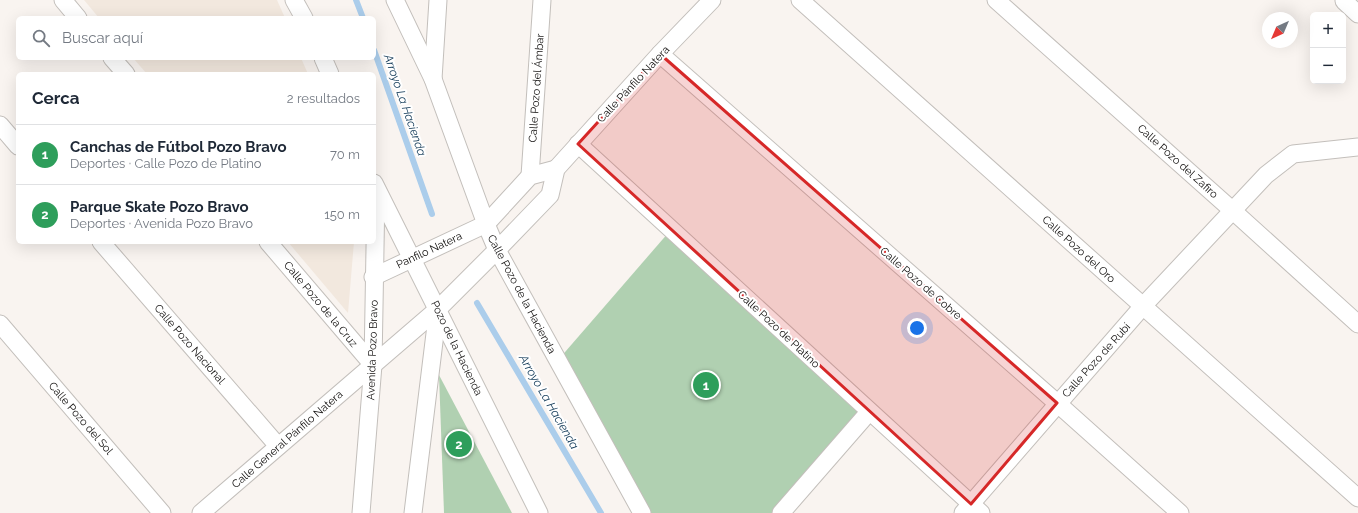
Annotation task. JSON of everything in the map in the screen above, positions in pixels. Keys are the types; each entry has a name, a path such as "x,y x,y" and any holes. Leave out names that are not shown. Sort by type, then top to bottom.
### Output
{"street":[{"path":"63,0 76,16"},
{"path":"294,0 303,16"},
{"name":"Calle Pozo de la Hacienda","path":"395,0 433,79 497,250 642,513"},
{"path":"433,79 438,0"},
{"name":"Calle Pozo del Ámbar","path":"530,176 542,0"},
{"name":"Calle Pánfilo Natera","path":"550,195 556,169 660,54 712,0"},
{"name":"Calle Pozo del Oro","path":"800,0 1358,498"},
{"name":"Calle Pozo del Zafiro","path":"996,0 1358,324"},
{"path":"1344,1 1358,14"},
{"name":"Calle Pozo de Cobre","path":"660,54 1058,403 1180,513"},
{"path":"114,60 124,72"},
{"path":"324,60 329,72"},
{"path":"0,125 16,144"},
{"name":"Calle Pozo de Platino","path":"578,144 869,412 971,510"},
{"name":"Calle Pozo de Rubí","path":"971,510 1058,403 1143,306 1266,175 1293,154 1358,147"},
{"path":"486,224 530,176 556,169"},
{"path":"373,365 438,309 550,195 530,176"},
{"name":"Pozo de la Hacienda","path":"376,187 539,513"},
{"name":"Panfilo Natera","path":"374,277 412,257 486,224"},
{"name":"Calle Pozo Nacional","path":"103,244 278,446"},
{"name":"Calle Pozo de la Cruz","path":"270,244 373,365"},
{"name":"Avenida Pozo Bravo","path":"361,513 373,365 374,244"},
{"path":"413,513 438,309"},
{"name":"Calle Pozo del Sol","path":"0,324 162,513"},
{"name":"Calle General Pánfilo Natera","path":"200,513 373,365"},
{"path":"782,513 869,412"}],"highlighted area":[{"path":"660,54 1057,403 971,504 578,144"}],"shaded area":[{"path":"84,0 277,0 284,16 97,16"},
{"path":"135,60 302,60 307,72 145,72"},
{"path":"290,244 354,244 348,313"}],"green space":[{"path":"669,232 867,412 780,513 644,513 559,359"},
{"path":"439,375 512,513 444,513"}],"waterway":[{"name":"Arroyo La Hacienda","path":"356,0 362,16"},
{"name":"Arroyo La Hacienda","path":"376,56 432,214"},
{"name":"Arroyo La Hacienda","path":"477,303 601,513"}],"place":[{"name":"Canchas de Fútbol Pozo Bravo","path":"706,385"},
{"name":"Parque Skate Pozo Bravo","path":"459,444"}]}
